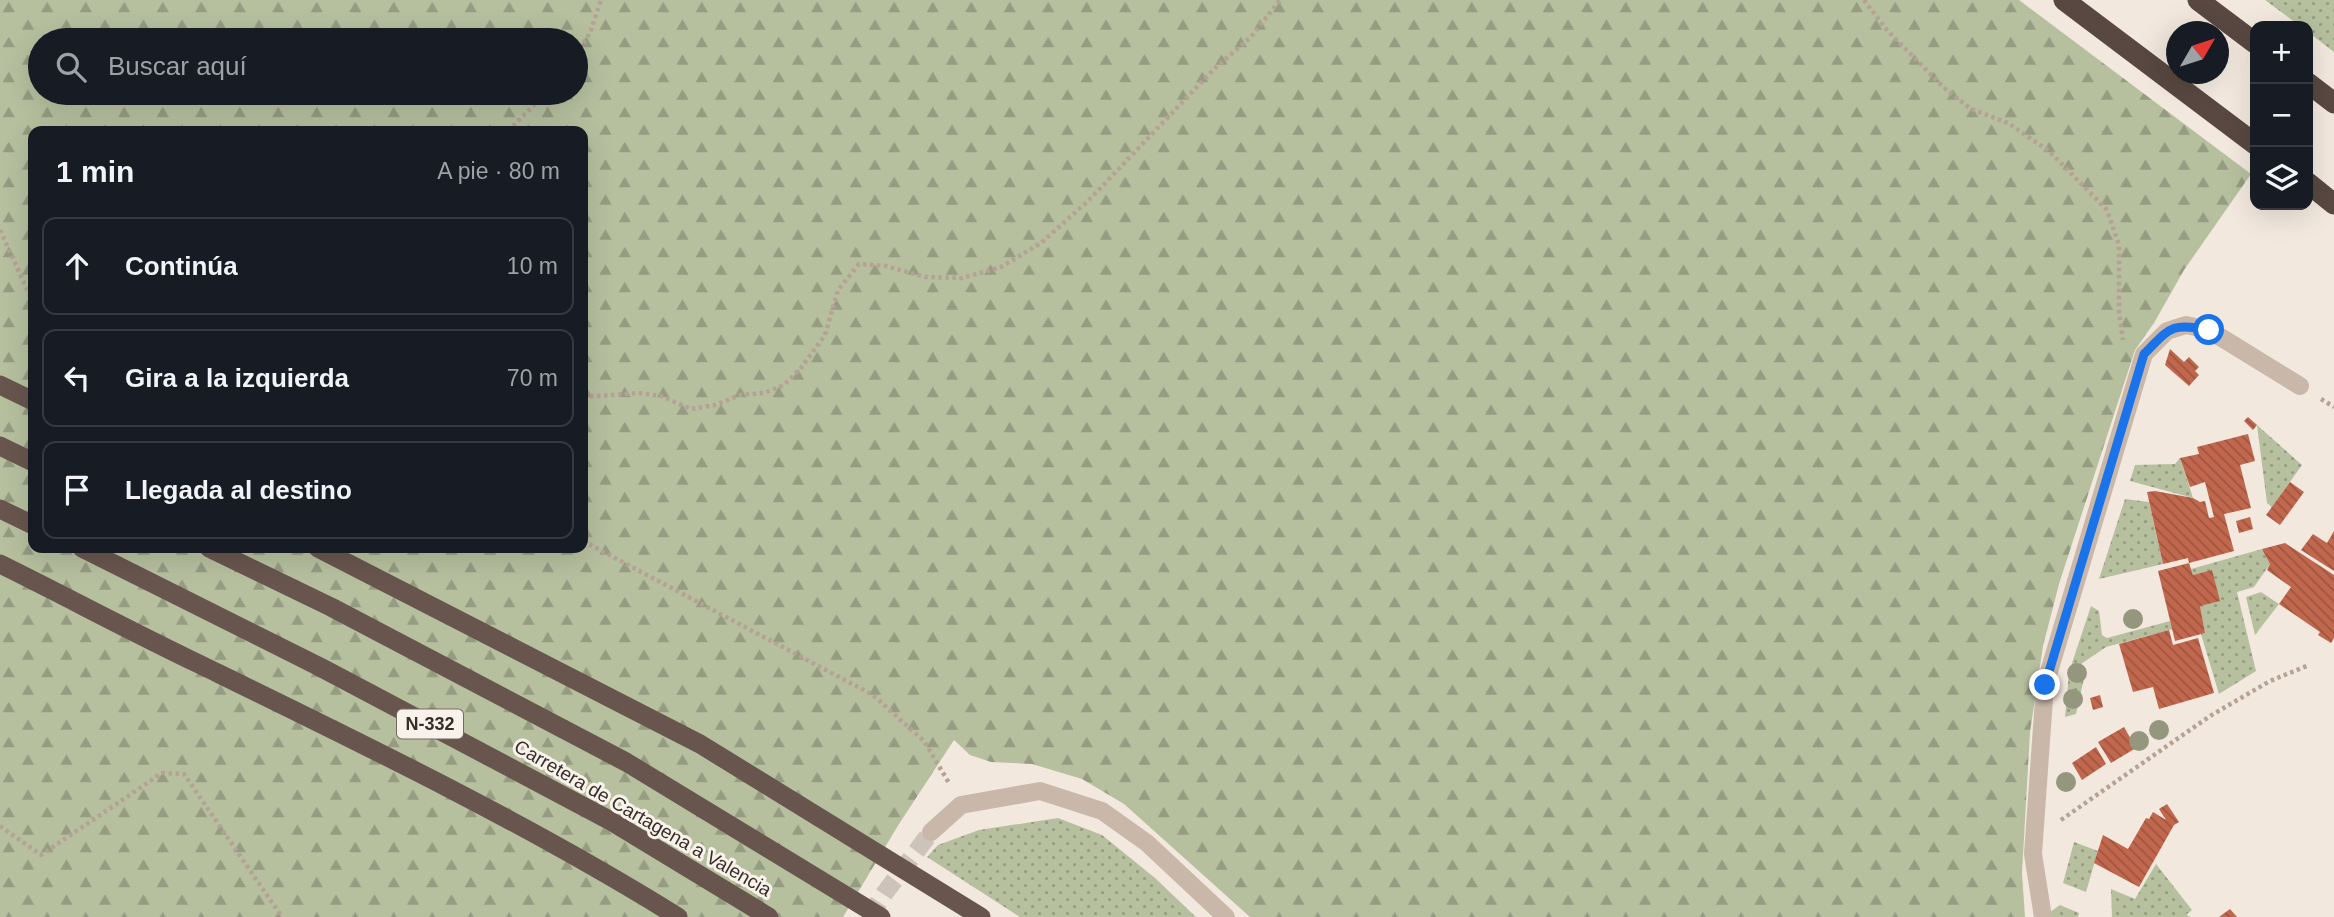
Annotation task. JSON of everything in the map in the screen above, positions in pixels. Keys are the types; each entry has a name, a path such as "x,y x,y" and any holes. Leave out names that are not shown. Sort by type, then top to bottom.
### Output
{"highway":[{"path":"2064,0 2250,140"},
{"path":"2198,0 2250,39"},
{"path":"2309,84 2334,103"},
{"path":"2313,187 2334,204"},
{"path":"0,385 28,399"},
{"path":"0,446 28,460"},
{"path":"0,509 28,523"},
{"name":"Carretera de Cartagena a Valencia","path":"92,553 331,673 609,820 769,917"},
{"name":"Carretera de Cartagena a Valencia","path":"219,553 331,607 626,762 881,917"},
{"path":"328,553 700,744 981,917"},
{"path":"0,564 369,747 623,883 678,917"}],"street":[{"path":"2043,917 2033,854 2045,685 2144,354 2167,331 2186,325 2209,330 2300,386"},
{"path":"931,832 961,805 1040,791 1102,811 1147,843 1226,917"}],"path":[{"path":"588,36 601,0"},
{"path":"588,397 639,393 661,396 691,409 715,405 740,395 764,393 784,385 801,368 825,335 838,290 859,264 886,266 925,277 950,278 962,278 1001,267 1041,243 1088,201 1213,70 1251,37 1280,0"},
{"path":"1864,0 1886,30 1943,87 1971,108 2008,123 2049,151 2107,210 2119,245 2119,312 2126,360 2137,380"},
{"path":"513,126 534,105"},
{"path":"0,230 28,292"},
{"path":"588,544 873,695 924,741 961,805"},
{"path":"2035,838 2210,716 2270,681 2309,665"},
{"path":"0,826 41,855 162,773 184,774 282,917"}],"green space":[{"path":"0,0 2019,0 2250,173 2184,270 2135,350 2059,584 2043,646 2030,732 2022,873 2025,917 1250,917 1124,804 1082,779 1032,764 991,762 970,755 954,740 843,917 0,917"},
{"path":"2265,0 2334,0 2334,52 2313,36 2313,21 2293,21"},
{"path":"2257,425 2302,465 2272,507 2267,503"},
{"path":"2180,458 2193,498 2130,481 2135,465 2175,464"},
{"path":"2125,499 2149,502 2163,564 2099,579"},
{"path":"2262,549 2270,564 2254,587 2237,592 2256,671 2219,694 2201,634 2205,633 2200,606 2212,571 2193,575 2191,569"},
{"path":"2261,592 2279,604 2255,635 2246,597"},
{"path":"2091,606 2099,611 2102,635 2107,638 2170,621 2173,629 2106,647 2081,664 2085,674 2076,714 2065,717 2069,672"},
{"path":"1058,818 1102,835 1155,878 1196,917 1020,917 927,857 938,845 979,830"},
{"path":"2074,842 2098,851 2086,892 2063,883"},
{"path":"2156,864 2192,910 2186,915 2191,917 2112,917 2111,889 2135,899"},
{"path":"2060,905 2079,913 2078,917 2051,917 2050,912"}],"building":[{"path":"2170,349 2184,362 2189,357 2199,367 2195,371 2199,375 2189,386 2165,365"},
{"path":"2248,417 2257,425 2253,430 2244,421"},
{"path":"2248,434 2255,461 2240,465 2251,508 2224,514 2234,551 2189,563 2188,558 2163,564 2147,492 2155,491 2205,501 2209,518 2214,517 2205,482 2190,487 2180,458 2199,454 2197,447"},
{"path":"2290,482 2304,492 2280,525 2266,515"},
{"path":"2250,517 2253,529 2239,533 2236,521"},
{"path":"2334,531 2334,571 2301,550 2313,534 2327,543"},
{"path":"2285,543 2334,575 2334,638 2331,643 2318,635 2320,632 2279,604 2291,587 2267,570 2270,564 2262,549"},
{"path":"2189,563 2193,575 2212,570 2220,601 2200,606 2205,633 2175,641 2158,571"},
{"path":"2169,630 2173,645 2198,638 2214,693 2159,709 2153,687 2133,692 2119,644"},
{"path":"2100,695 2103,707 2093,710 2090,698"},
{"path":"2124,727 2136,748 2111,763 2098,742"},
{"path":"2096,747 2106,764 2082,780 2072,763"},
{"path":"2167,804 2179,822 2174,825 2139,887 2094,863 2103,835 2128,849 2146,818 2149,819 2153,812 2166,820 2159,809"},
{"path":"2230,909 2237,917 2219,917"}],"tunnel":[{"path":"869,917 931,832"}],"route":[{"path":"2045,685 2144,354 2167,331 2186,325 2209,330"}]}
